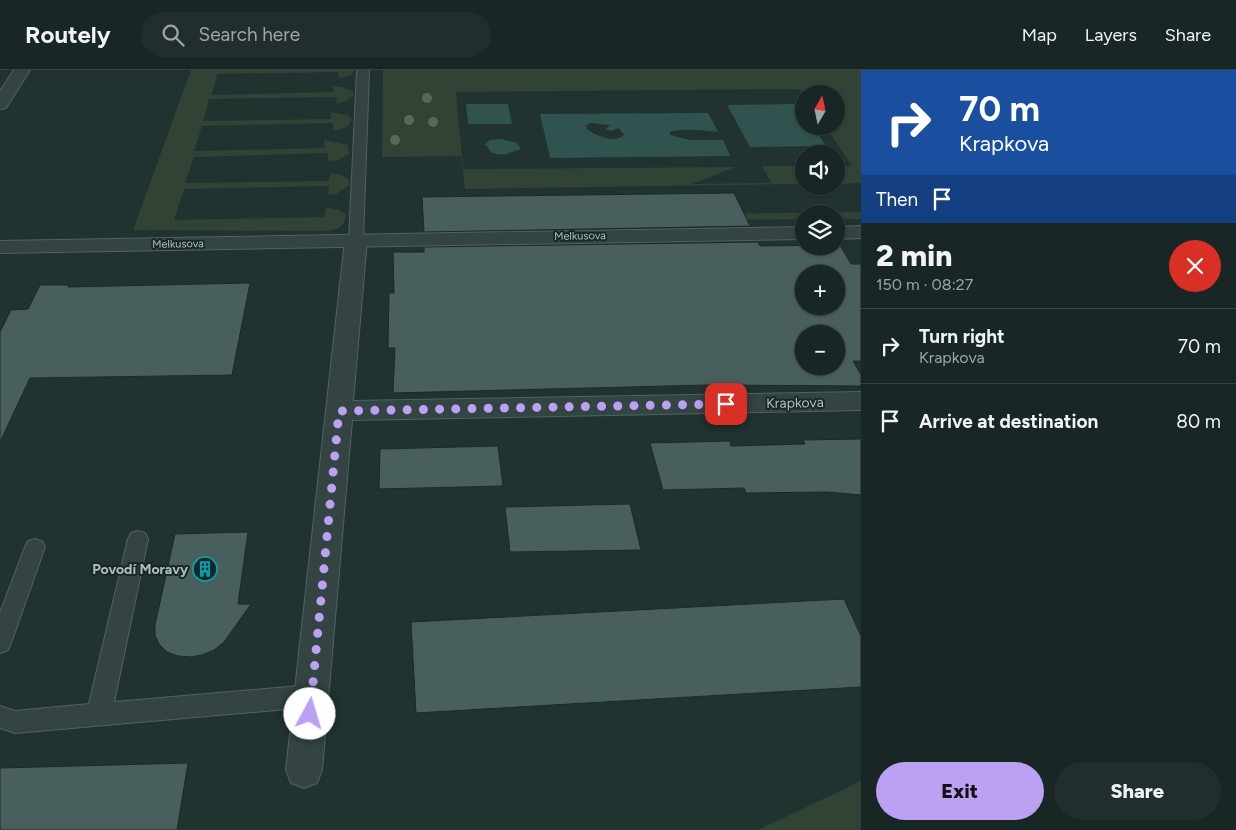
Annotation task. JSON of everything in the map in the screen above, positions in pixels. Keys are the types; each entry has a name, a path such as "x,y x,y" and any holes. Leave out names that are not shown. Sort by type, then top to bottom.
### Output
{"street":[{"path":"0,104 22,70"},
{"path":"845,233 861,232"},
{"name":"Melkusova","path":"0,247 795,233"},
{"path":"304,770 356,240"},
{"name":"Krapkova","path":"339,411 861,401"}],"lane":[{"path":"356,240 363,70"},
{"path":"99,715 138,539"},
{"path":"0,643 35,547"},
{"path":"0,717 15,722 311,696"}],"green space":[{"path":"191,70 355,70 351,75 339,78 338,72 217,74 212,95 334,92 333,86 342,87 354,92 353,96 344,102 336,103 337,97 209,99 203,121 331,119 330,112 347,115 352,119 347,126 334,130 332,123 202,126 194,151 325,148 324,140 348,145 349,154 338,160 329,161 327,153 194,157 185,183 328,181 331,173 348,179 349,185 336,194 328,195 329,186 184,189 174,220 324,217 326,207 339,210 346,215 344,223 339,228 328,231 133,230"},
{"path":"383,70 861,70 861,183 845,184 845,166 852,166 845,156 845,145 838,145 831,135 845,135 845,85 795,85 795,89 456,92 463,169 735,167 692,184 771,183 762,166 795,166 795,184 465,189 461,156 382,157"},
{"path":"845,212 861,212 861,219 845,219"},
{"path":"795,213 795,219 537,223 497,217"},
{"path":"861,781 861,830 758,830"}],"water":[{"path":"466,104 508,104 512,124 468,124"},
{"path":"795,104 795,135 819,135 825,145 750,147 727,105"},
{"path":"708,113 718,132 682,130 670,132 670,135 690,140 723,140 730,156 550,158 540,114","holes":["591,123 610,125 606,129 611,131 619,128 624,135 616,139 606,138 591,132 587,129 586,125"]},
{"path":"501,139 517,143 521,149 507,154 500,154 491,152 484,145 490,140"}],"building":[{"path":"734,193 750,226 424,232 422,197"},
{"path":"758,242 760,246 795,246 795,255 845,254 851,264 861,264 861,361 853,361 861,375 861,386 706,385 393,393 395,348 388,348 389,293 394,293 393,252 424,252 424,247"},
{"path":"250,283 232,375 30,378 0,442 0,332 11,310 28,309 40,285 69,285 68,287"},
{"path":"861,439 861,495 828,492 746,493 744,488 663,490 650,443 730,441 731,446 805,444 803,440"},
{"path":"498,446 503,486 379,489 380,449"},
{"path":"630,504 641,550 510,552 505,507"},
{"name":"Povodí Moravy","path":"248,532 238,604 251,604 224,642 214,650 190,657 178,656 167,652 159,644 155,635 155,625 175,534"},
{"path":"844,599 861,636 861,687 416,713 411,622"},
{"path":"188,763 177,830 0,830 0,768"}],"place":[{"name":"Povodí Moravy","path":"205,569"}],"route":[{"path":"310,714 339,411 726,404"}]}
